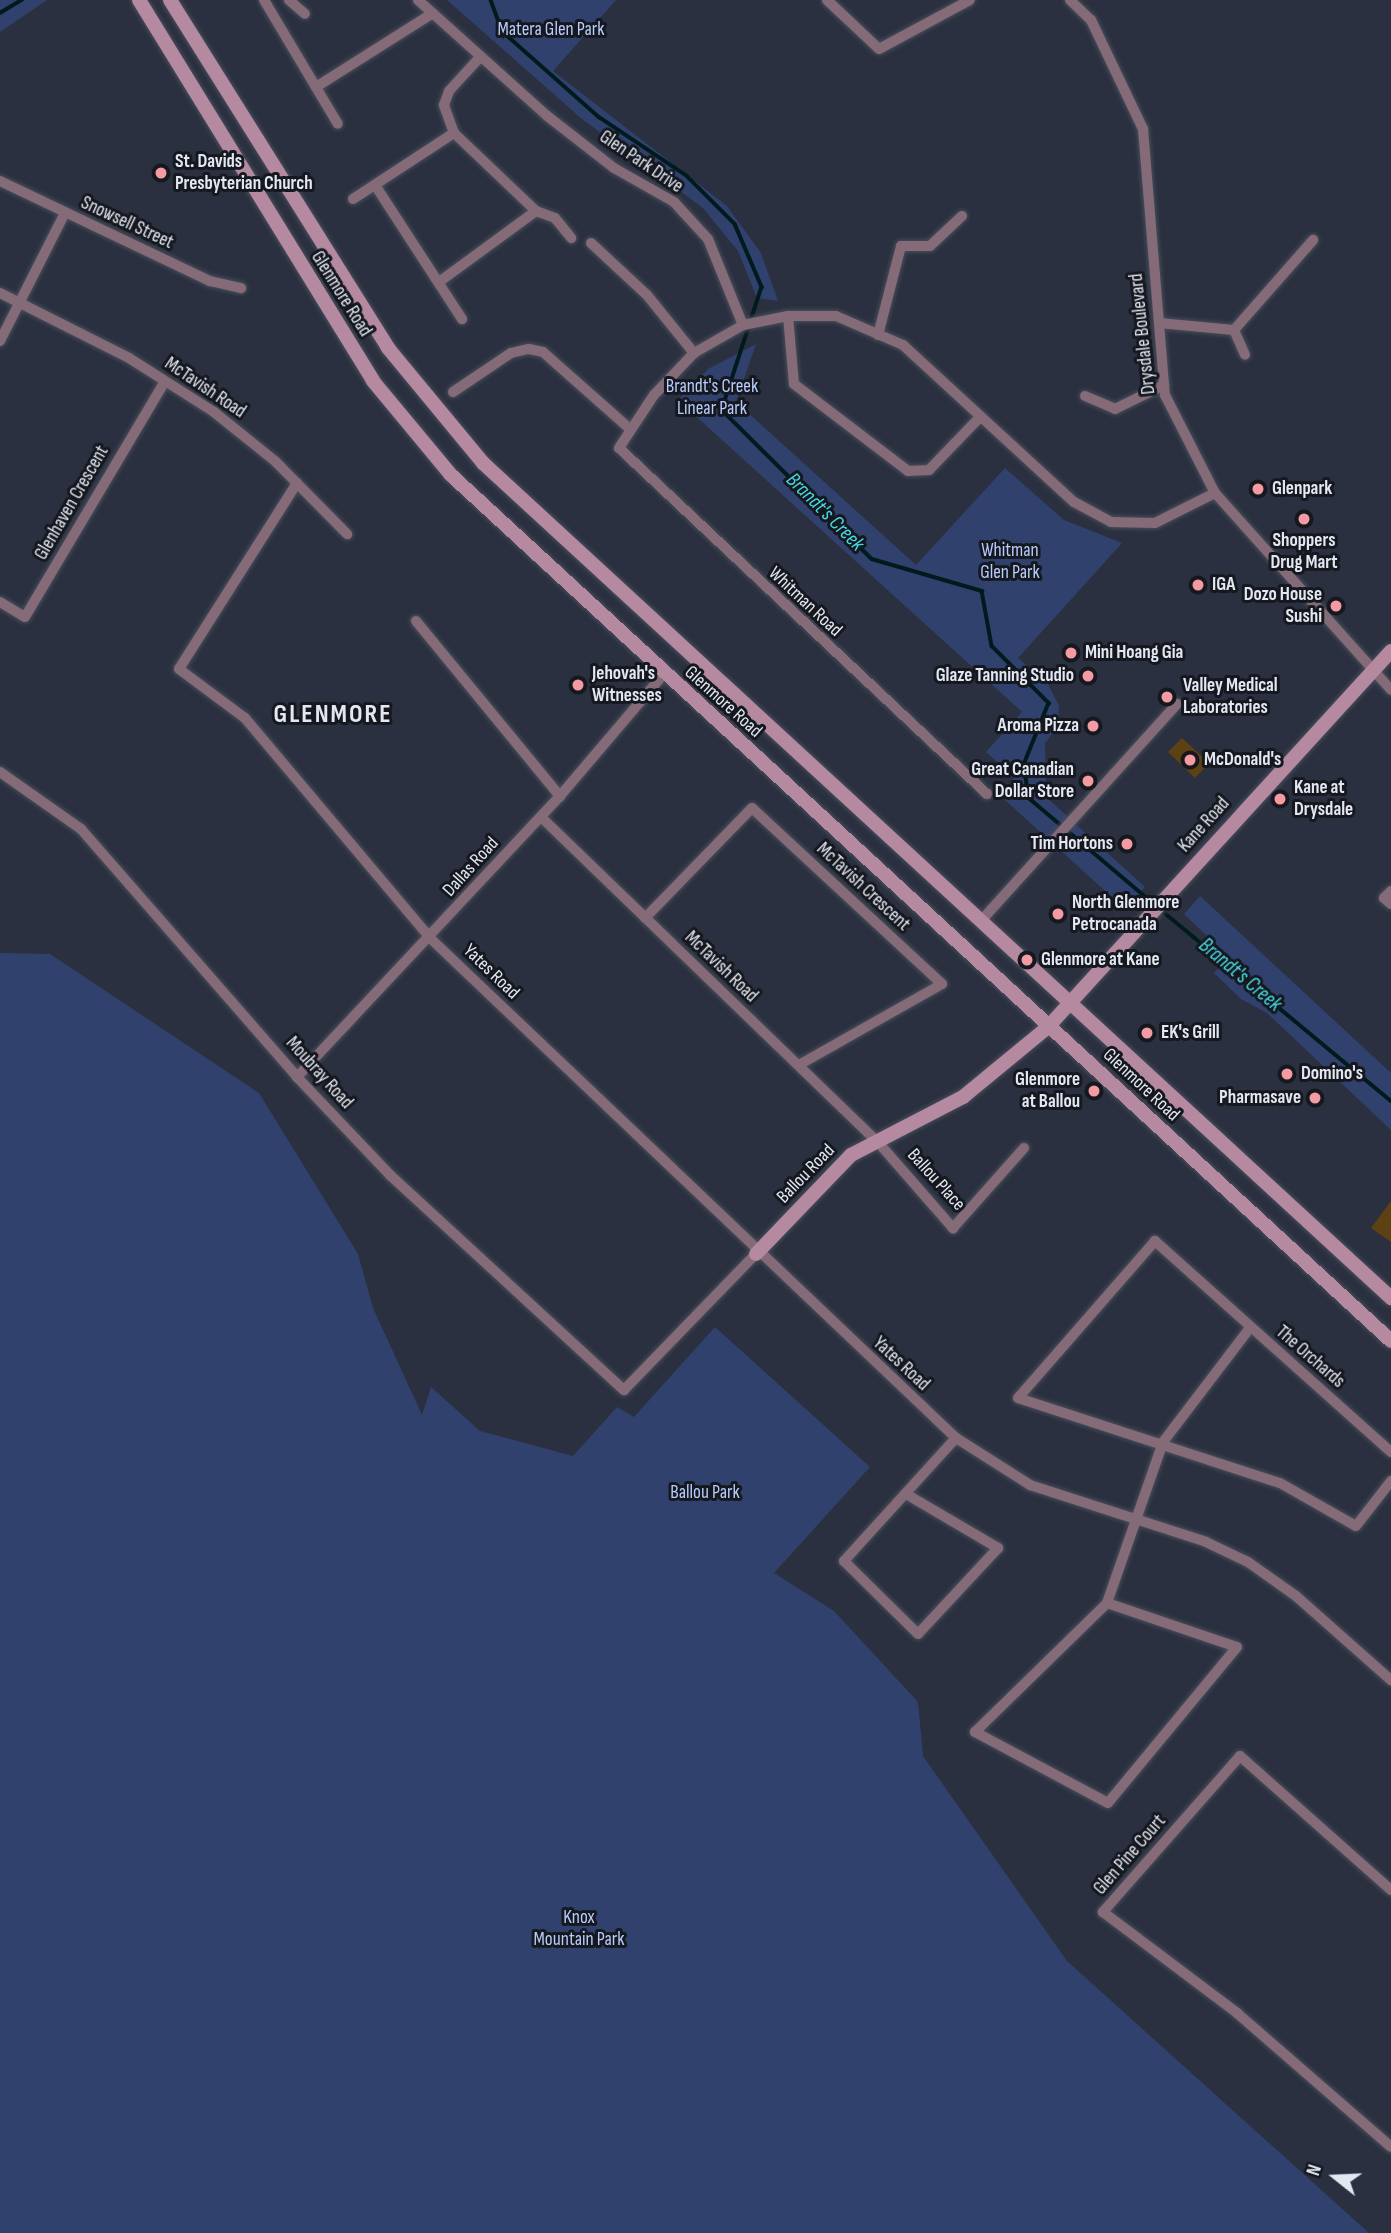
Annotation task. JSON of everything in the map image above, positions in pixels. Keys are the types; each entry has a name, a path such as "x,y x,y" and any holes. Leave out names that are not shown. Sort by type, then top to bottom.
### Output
{"main road":[{"name":"Glenmore Road","path":"139,0 373,381 451,475 664,674 1391,1340"},
{"name":"Glenmore Road","path":"170,0 388,348 483,463 1391,1298"},
{"name":"Kane Road","path":"1048,1027 1391,651"},
{"name":"Ballou Road","path":"756,1254 851,1155 962,1097 1048,1027"}],"street":[{"path":"289,0 305,14"},
{"name":"Glen Park Drive","path":"418,0 614,168 674,202 708,239 743,325"},
{"path":"827,0 879,49 970,0"},
{"name":"Drysdale Boulevard","path":"1070,0 1091,20 1143,129 1164,385 1215,493 1371,673 1391,690"},
{"path":"265,1 338,124"},
{"path":"316,88 433,13"},
{"path":"481,56 449,91 444,105 454,133 537,211 555,218 571,238"},
{"path":"353,200 454,133"},
{"name":"Snowsell Street","path":"0,181 210,281 241,288"},
{"path":"375,185 461,320"},
{"path":"439,282 537,211"},
{"path":"0,341 65,212"},
{"path":"878,335 901,246 930,246 962,216"},
{"path":"1234,330 1313,240"},
{"path":"591,243 647,295 694,353"},
{"name":"McTavish Road","path":"0,293 165,381 214,412 297,483 347,534"},
{"path":"788,316 794,384 908,471 929,470 980,417"},
{"path":"453,392 511,353 529,349 543,352 629,428 694,353 743,325 788,316 836,316 903,345 1074,502 1111,522 1155,523 1215,493"},
{"path":"1159,323 1234,330"},
{"path":"1234,330 1245,355"},
{"name":"Glenhaven Crescent","path":"0,602 26,617 165,381"},
{"path":"1085,396 1115,410 1164,385"},
{"name":"Whitman Road","path":"629,428 619,447 988,794"},
{"name":"Yates Road","path":"297,483 179,669 245,718 430,938 756,1254 956,1438 1030,1485 1135,1519 1248,1562 1296,1595 1391,1680"},
{"path":"416,621 560,796"},
{"name":"Dallas Road","path":"297,1077 541,817 664,674"},
{"path":"980,922 1177,704"},
{"name":"Moubray Road","path":"0,772 81,829 297,1077 390,1175 624,1390"},
{"name":"McTavish Crescent","path":"645,918 752,808 942,984 799,1065"},
{"name":"McTavish Road","path":"541,817 877,1142"},
{"path":"1391,891 1384,898 1391,904"},
{"name":"Ballou Place","path":"877,1142 953,1228 1024,1148"},
{"path":"1250,1328 1155,1241 1018,1398 1163,1442 1280,1483 1356,1526 1391,1482"},
{"name":"Ballou Road","path":"624,1390 756,1254"},
{"name":"The Orchards","path":"1135,1519 1163,1442 1250,1328 1391,1452"},
{"path":"906,1494 998,1548 918,1634 844,1561 956,1438"},
{"path":"1107,1604 1237,1647 1108,1803 975,1732 1107,1604 1135,1519"},
{"name":"Glen Pine Court","path":"1391,1889 1240,1756 1103,1912 1237,2013 1391,2147"}],"green space":[{"path":"0,0 47,0 0,32"},
{"name":"Matera Glen Park","path":"447,0 616,0 553,71 727,206 761,253 778,301 757,298 738,251 703,208 582,119"},
{"path":"756,344 736,402 916,565 1005,468 1064,520 1122,543 1018,658 1048,684 1059,706 1058,726 1045,743 1046,797 1145,887 1125,909 1005,800 1014,777 986,752 1022,712 678,400 708,369"},
{"path":"1200,896 1391,1073 1391,1130 1267,1013 1241,999 1214,973 1229,957 1184,914"},
{"path":"0,953 50,954 259,1093 358,1254 373,1308 422,1415 431,1387 480,1431 573,1456 617,1407 634,1417 715,1327 870,1467 774,1573 834,1611 918,1702 923,1756 1067,1961 1369,2233 0,2233"}],"building":[{"name":"McDonald's","path":"1182,738 1209,763 1195,778 1168,752"},
{"path":"1391,1201 1391,1242 1371,1228"}],"waterway":[{"name":"Brandt's Creek","path":"0,13 22,0"},
{"name":"Brandt's Creek","path":"491,0 502,31 599,117 687,176 735,224 762,287 722,410 872,559 982,591 992,646 1049,703 1024,765 1029,798 1154,904"},
{"name":"Brandt's Creek","path":"1160,909 1391,1101"}],"place":[{"name":"St. Davids Presbyterian Church","path":"161,173"},
{"name":"Glenpark","path":"1258,489"},
{"name":"Shoppers Drug Mart","path":"1304,519"},
{"name":"IGA","path":"1198,585"},
{"name":"Dozo House Sushi","path":"1336,606"},
{"name":"Mini Hoang Gia","path":"1071,653"},
{"name":"Glaze Tanning Studio","path":"1088,676"},
{"name":"Jehovah's Witnesses","path":"578,685"},
{"name":"Valley Medical Laboratories","path":"1167,697"},
{"name":"Aroma Pizza","path":"1093,726"},
{"name":"McDonald's","path":"1190,760"},
{"name":"Great Canadian Dollar Store","path":"1088,781"},
{"name":"Kane at Drysdale","path":"1280,799"},
{"name":"Tim Hortons","path":"1127,844"},
{"name":"North Glenmore Petrocanada","path":"1058,914"},
{"name":"Glenmore at Kane","path":"1027,960"},
{"name":"EK's Grill","path":"1147,1033"},
{"name":"Domino's","path":"1287,1074"},
{"name":"Glenmore at Ballou","path":"1094,1091"},
{"name":"Pharmasave","path":"1315,1098"}],"district":[{"name":"GLENMORE","path":"333,715"}],"park label":[{"name":"Brandt's Creek Linear Park","path":"712,398"},
{"name":"Whitman Glen Park","path":"1010,562"},
{"name":"Ballou Park","path":"705,1493"},
{"name":"Knox Mountain Park","path":"579,1929"}]}
